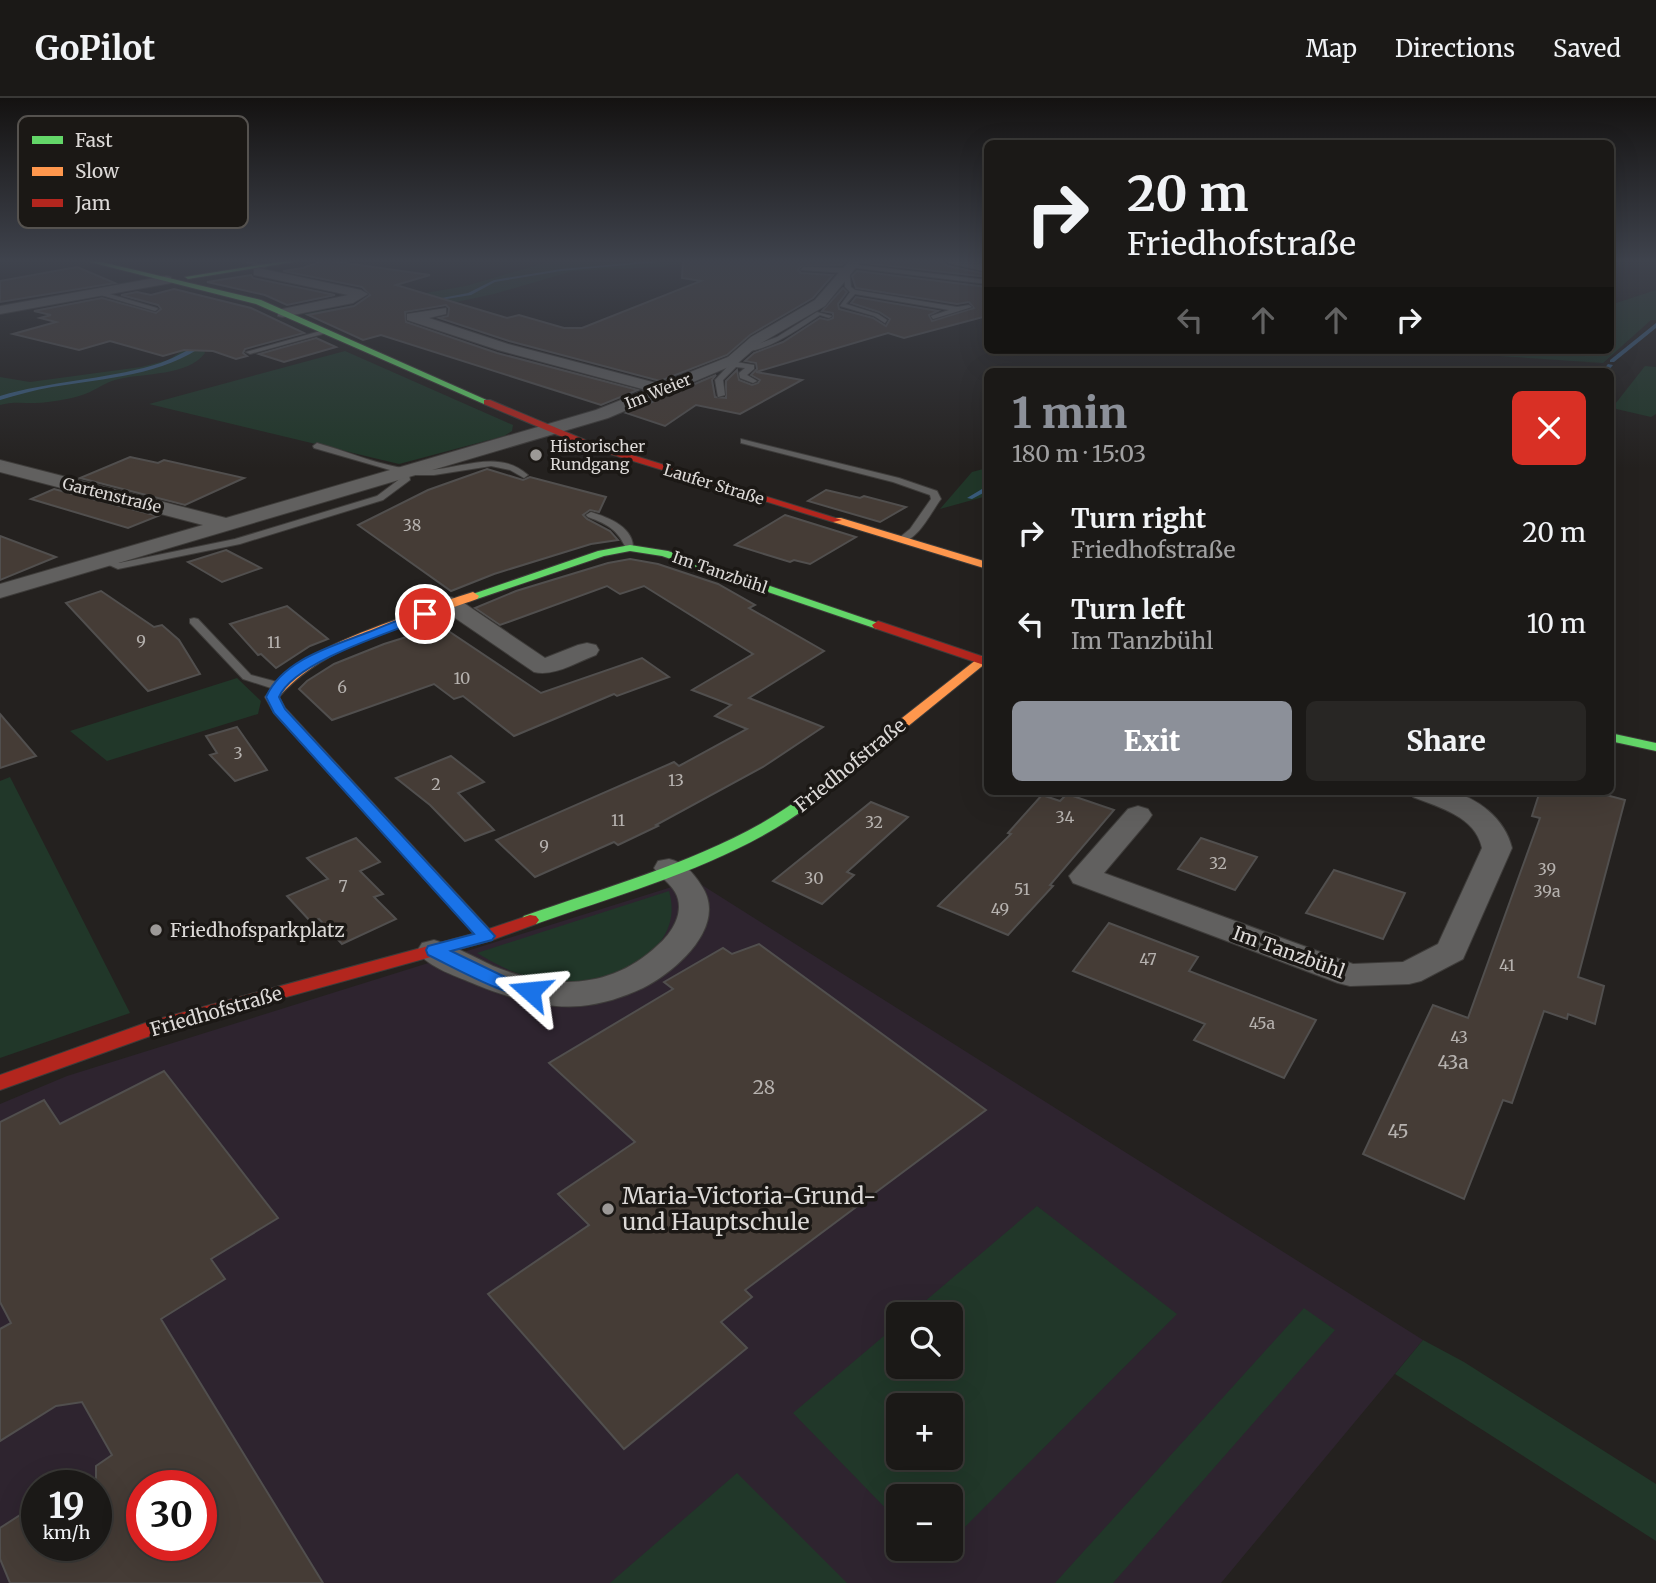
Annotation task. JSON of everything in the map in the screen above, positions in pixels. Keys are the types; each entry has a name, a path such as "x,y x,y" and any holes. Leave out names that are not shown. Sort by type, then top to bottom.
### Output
{"main road":[{"name":"Laufer Straße","path":"318,329 549,430 649,465 984,565"},
{"name":"Im Tanzbühl","path":"277,686 296,670 322,655 450,604 505,583 602,553 630,548 664,553 984,659"},
{"name":"Friedhofstraße","path":"0,1083 158,1026 486,936 701,858 765,828 803,806 984,660"},
{"path":"277,686 272,697 279,710 486,936"},
{"path":"1614,738 1656,747"}],"street":[{"path":"449,329 503,347 664,390"},
{"name":"Im Weier","path":"549,430 601,414 733,362 774,329"},
{"path":"3,588 105,561 549,430"},
{"name":"Gartenstraße","path":"0,466 224,524"},
{"path":"450,604 552,673 587,650"},
{"name":"Im Tanzbühl","path":"1138,815 1084,876 1350,975 1409,973 1451,951 1497,848 1493,831 1470,810 1433,795"},
{"path":"435,950 500,982 530,991 566,995 603,990 641,977 671,954 691,926 695,903 688,887 669,868"}],"lane":[{"path":"745,350 801,329"},
{"path":"250,352 324,332"},
{"path":"721,395 719,380 733,368 733,362 751,367 743,376 752,381"},
{"path":"744,441 908,483 934,493 936,499 913,531 902,540"},
{"path":"317,446 403,472 436,472 477,463 513,466 524,475"},
{"path":"105,561 118,566 237,542 380,498 407,478 403,472"},
{"path":"591,515 615,524 627,536 630,548"},
{"path":"194,621 247,677 277,686"}],"shaded area":[{"name":"Maria-Victoria-Grund- und Hauptschule","path":"694,880 1423,1340 1221,1583 0,1583 0,1104 67,1076"}],"green space":[{"path":"1614,329 1641,329 1614,353"},
{"path":"188,347 202,347 205,353 188,366 177,370 115,380 85,394 69,398 42,403 0,405 0,377 30,382 141,367 168,360"},
{"path":"345,351 513,425 512,431 504,436 399,464 149,404"},
{"path":"1485,354 1613,354 1603,363 1483,355"},
{"path":"1645,366 1656,367 1656,414 1651,417 1614,408"},
{"path":"984,469 984,497 940,509 972,472"},
{"path":"237,678 261,701 258,714 107,761 70,731"},
{"path":"10,777 130,1013 0,1058 0,781"},
{"path":"669,891 671,913 666,932 655,948 620,970 599,977 558,982 536,979 506,969 477,953"},
{"path":"1037,1206 1177,1314 963,1529 963,1484 886,1484 886,1509 793,1413 886,1334 886,1379 963,1379 963,1302 924,1302"},
{"path":"1304,1308 1335,1330 1113,1583 1055,1583"},
{"path":"1423,1340 1464,1362 1656,1484 1656,1541 1395,1374"},
{"path":"737,1473 847,1583 610,1583"}],"building":[{"path":"30,329 296,329 304,333 245,349 243,353 247,356 236,359 213,351 184,350 163,356 110,341 79,350 13,334"},
{"path":"339,329 427,329 497,353 638,390 601,405 381,335 363,340"},
{"path":"473,329 760,329 727,355 660,381"},
{"path":"803,329 937,329 904,338 888,333 756,372 802,380 740,414 696,405 665,426 626,413 716,375 712,380 715,397 726,398 726,381 737,370 739,380 752,385 760,380 751,375 757,369 756,363 745,361 754,353 783,342"},
{"path":"316,338 336,347 284,362 259,354"},
{"path":"130,457 158,463 164,460 244,478 185,505 80,478"},
{"path":"487,469 523,480 530,477 606,497 599,512 590,510 583,515 610,531 618,540 591,544 494,574 451,591 358,525 428,490"},
{"path":"54,489 158,516 128,528 31,499"},
{"path":"826,490 906,507 880,522 808,501"},
{"path":"785,515 856,537 810,564 794,560 790,562 735,545"},
{"path":"0,536 56,557 0,580"},
{"path":"226,550 261,568 222,582 188,562"},
{"path":"630,559 658,564 718,584 755,605 749,608 824,651 749,698 823,727 763,767 656,825 658,826 618,845 614,842 535,877 496,840 674,762 679,766 747,729 715,716 731,705 692,690 753,654 644,586 620,594 607,586 500,625 475,608 516,591"},
{"path":"101,591 154,627 162,625 179,640 200,674 148,691 66,603"},
{"path":"287,606 328,639 310,646 276,668 261,654 258,655 230,624"},
{"path":"441,626 541,693 642,658 669,677 617,696 614,694 514,736 463,696 454,699 434,684 332,720 299,689 334,664 384,644"},
{"path":"0,714 36,756 0,768"},
{"path":"237,727 267,770 235,781 210,755 217,753 206,736"},
{"path":"451,756 484,782 458,793 494,830 465,841 430,805 396,778"},
{"path":"1042,795 1060,801 1070,795 1114,810 1050,885 1053,886 1008,935 938,906 1011,834 1008,833"},
{"path":"1539,795 1606,795 1625,800 1578,977 1604,986 1595,1024 1568,1014 1567,1019 1544,1011 1512,1103 1503,1100 1464,1199 1363,1154 1433,1005 1468,1018 1540,818 1532,816"},
{"path":"871,802 908,817 847,872 854,875 822,904 773,881"},
{"path":"356,838 380,862 360,871 383,894 374,897 396,919 342,944 319,919 311,922 287,896 328,879 307,858"},
{"path":"1201,838 1257,857 1235,890 1178,869"},
{"path":"1334,870 1405,893 1383,939 1306,913"},
{"path":"1109,923 1198,957 1189,971 1316,1020 1284,1078 1194,1040 1205,1024 1073,971"},
{"path":"759,944 986,1110 745,1290 752,1297 721,1322 747,1348 624,1449 488,1294 589,1225 558,1194 635,1142 549,1063 673,989 664,982 723,948 732,954"},
{"path":"164,1071 278,1218 211,1259 225,1279 161,1319 323,1583 10,1583 0,1559 0,1528 21,1514 21,1561 112,1561 112,1470 96,1470 96,1466 112,1455 82,1402 56,1406 0,1441 0,1329 11,1323 0,1302 0,1122 44,1100 60,1124"}],"waterway":[{"path":"1612,361 1651,329"},
{"path":"0,398 51,385 158,366 204,343"},
{"path":"970,498 984,490"}],"traffic: fast":[{"path":"321,329 487,402"},
{"path":"473,596 602,553 630,548 664,553 878,625"},
{"path":"1614,738 1656,747"},
{"path":"530,920 681,867 740,841 795,809 870,750"}],"traffic: slow":[{"path":"837,520 984,565"},
{"path":"473,596 363,637 334,651 307,665 286,681 272,697 279,710 486,936"},
{"path":"870,750 981,660"}],"traffic: jam":[{"path":"487,402 587,444 837,520"},
{"path":"878,625 984,661"},
{"path":"0,1083 158,1026 486,936 530,920"}],"place":[{"name":"Historischer Rundgang","path":"536,455"},
{"name":"Friedhofsparkplatz","path":"156,930"},
{"name":"Maria-Victoria-Grund- und Hauptschule","path":"608,1209"}],"route":[{"path":"425,614 322,655 296,670 277,686 272,697 279,710 486,936 435,950 467,968 530,991"}]}
